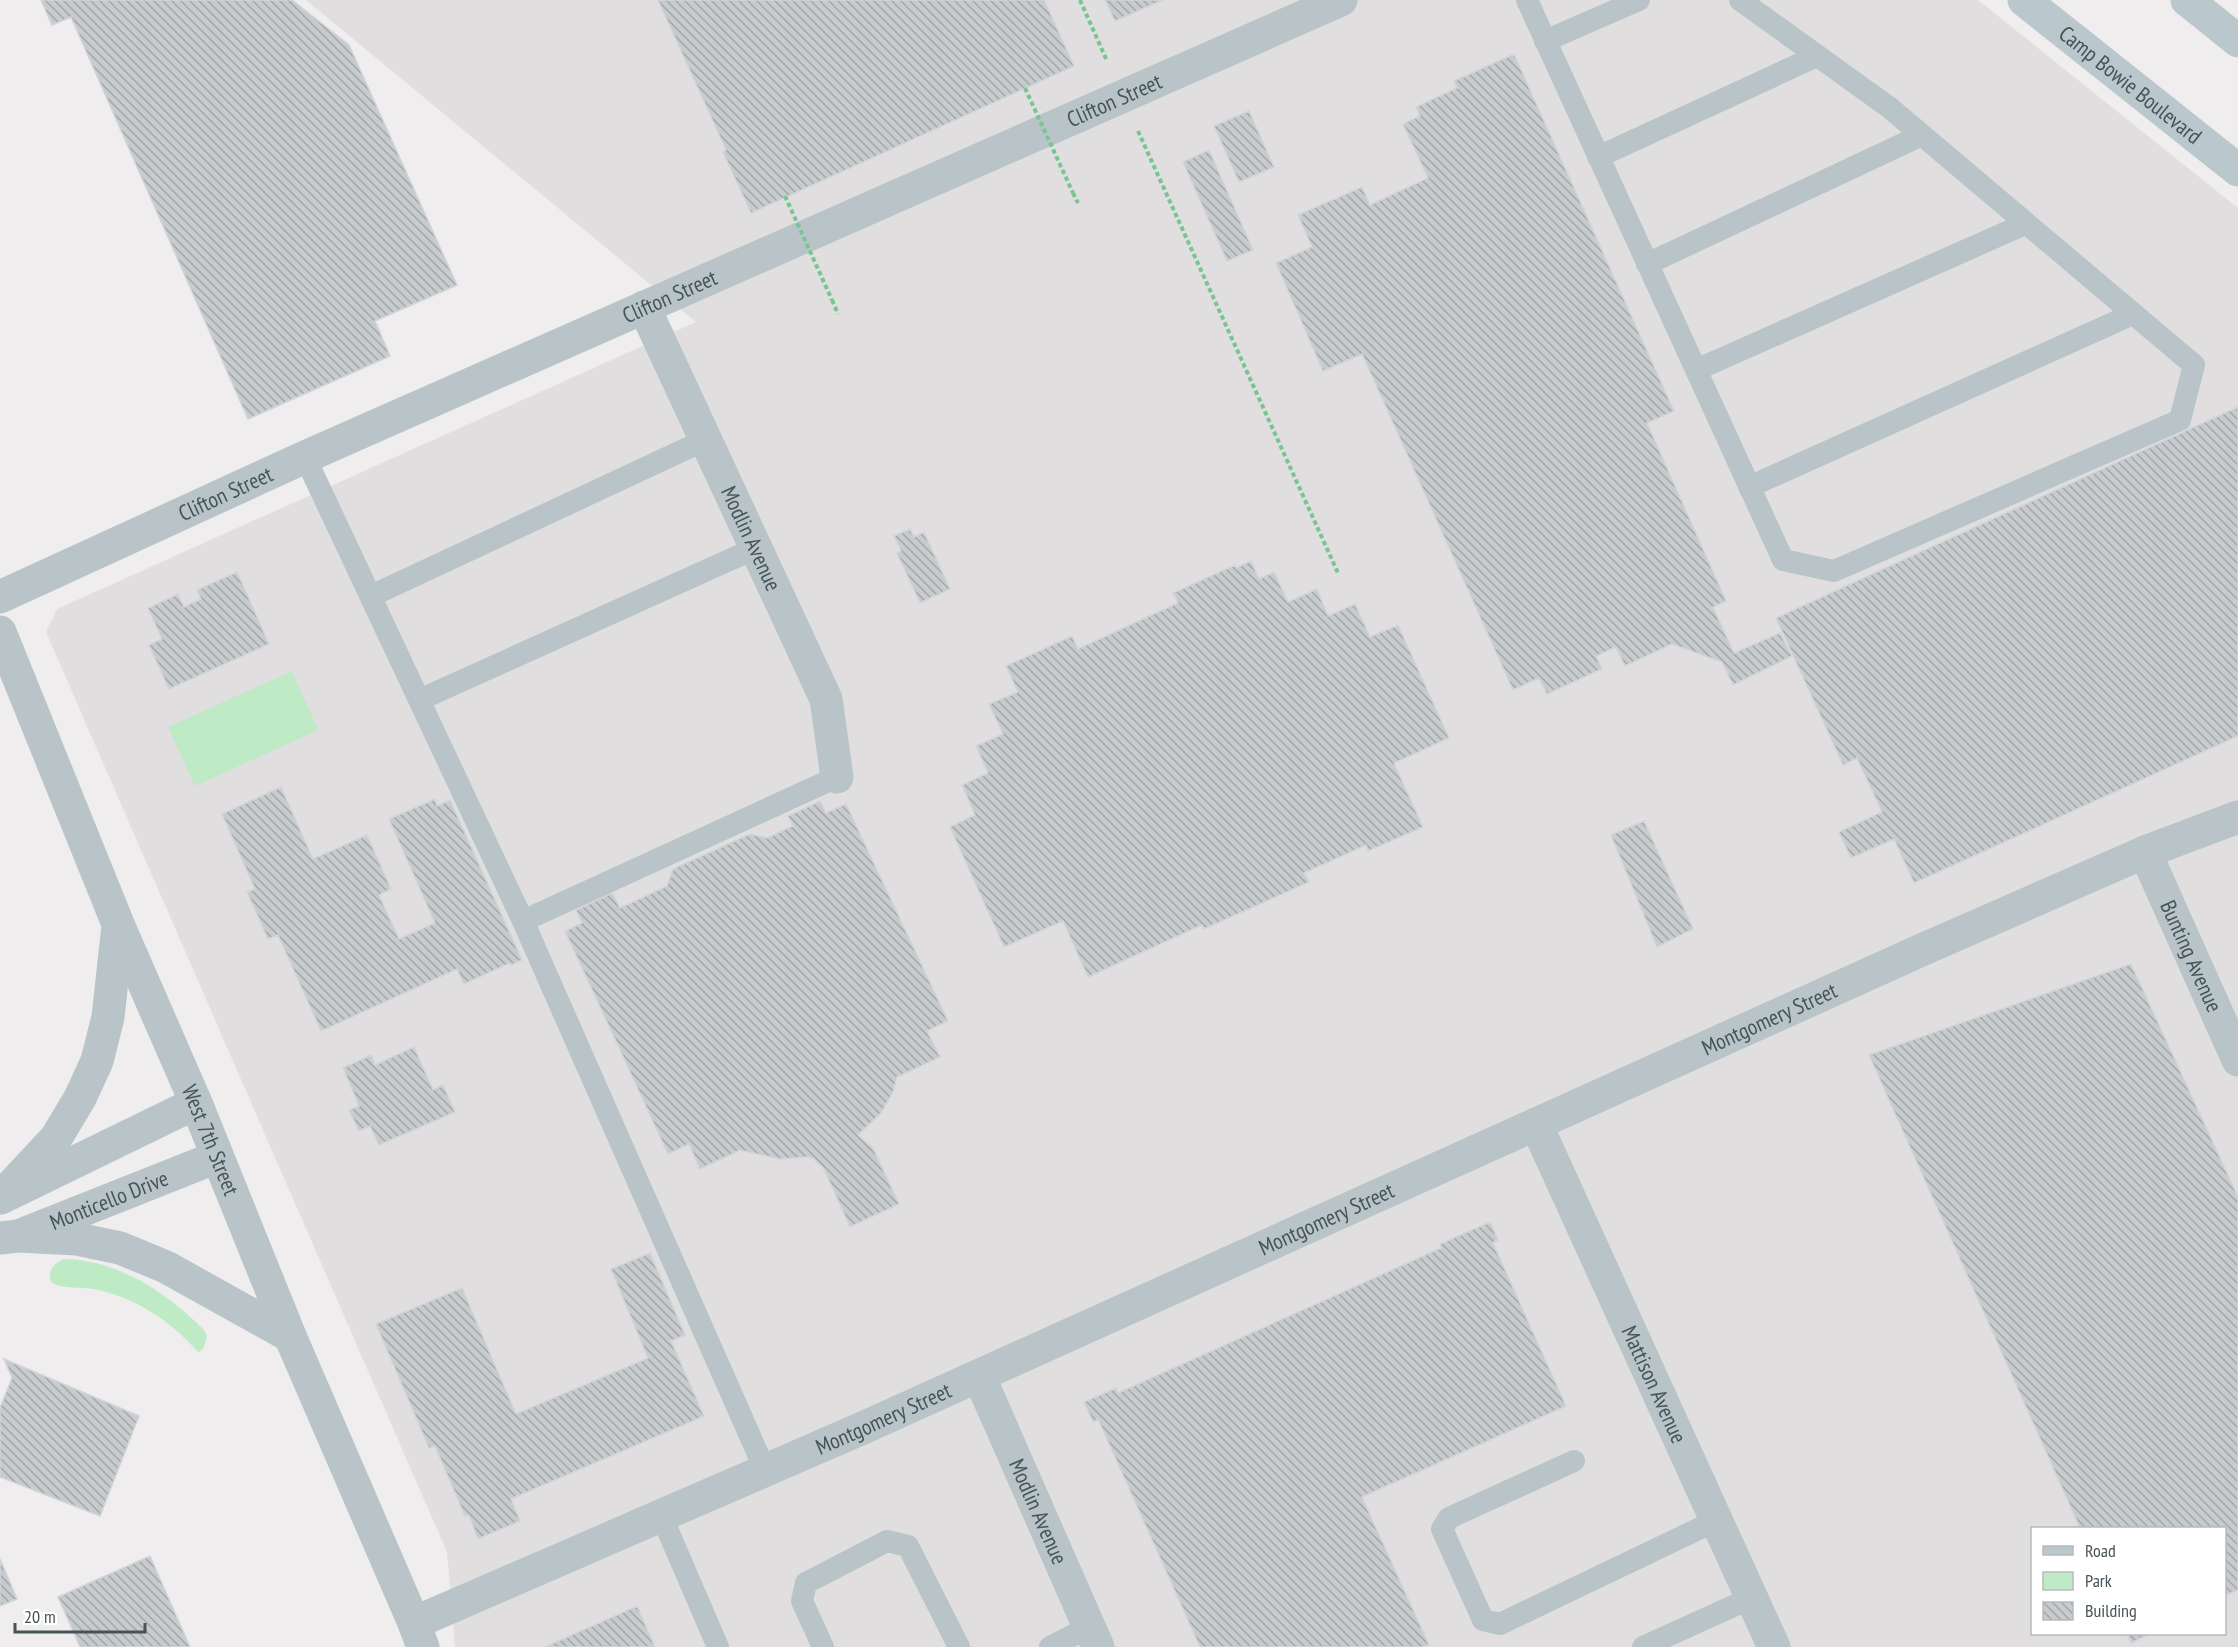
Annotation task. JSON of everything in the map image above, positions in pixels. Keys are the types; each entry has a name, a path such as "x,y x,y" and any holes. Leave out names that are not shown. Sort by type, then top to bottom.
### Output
{"main road":[{"name":"Camp Bowie Boulevard","path":"2024,0 2238,170"},
{"path":"2187,0 2238,41"}],"street":[{"name":"Clifton Street","path":"0,597 305,457 1341,0"},
{"name":"Modlin Avenue","path":"644,307 826,699 837,777"},
{"name":"West 7th Street","path":"0,632 118,924 196,1103 291,1336 419,1635"},
{"name":"Montgomery Street","path":"419,1635 661,1515 979,1376 2145,852 2238,817"},
{"name":"Bunting Avenue","path":"2145,852 2238,1060"},
{"path":"0,1198 56,1137 80,1098 97,1061 108,1017 118,924"},
{"name":"Monticello Drive","path":"0,1198 196,1103"},
{"name":"Mattison Avenue","path":"1536,1124 1774,1647"},
{"name":"Monticello Drive","path":"9,1237 217,1157"},
{"path":"9,1237 76,1239 120,1248 165,1267 291,1336"},
{"name":"Modlin Avenue","path":"979,1376 1093,1637"}],"lane":[{"path":"1527,0 1783,560 1834,571 2180,420 2194,365 1890,108 1740,0"},
{"path":"1545,41 1639,0"},
{"path":"1598,157 1817,56"},
{"path":"1647,264 1922,135"},
{"path":"1696,370 2025,224"},
{"path":"1749,488 2133,314"},
{"path":"371,596 705,440"},
{"path":"305,457 524,921 765,1470"},
{"path":"419,700 756,548"},
{"path":"524,921 837,777"},
{"path":"1574,1461 1449,1518 1442,1529 1483,1620 1500,1624 1715,1521"},
{"path":"661,1515 718,1647"},
{"path":"823,1647 802,1601 806,1582 887,1541 908,1546 959,1647"},
{"path":"1643,1647 1751,1598"},
{"path":"1050,1647 1093,1637"}],"path":[{"path":"1080,0 1338,573"},
{"path":"1025,88 1078,203"},
{"path":"785,196 838,314"}],"shaded area":[{"path":"306,0 1978,0 2238,208 2238,1647 455,1647 447,1552 46,632 57,609 696,322"}],"green space":[{"path":"292,671 318,730 195,786 168,727"},
{"path":"63,1259 103,1265 122,1272 157,1291 204,1330 207,1336 203,1349 197,1351 175,1329 137,1304 94,1289 67,1287 52,1283 50,1272"}],"building":[{"path":"41,0 292,0 349,45 457,285 375,321 390,356 248,419 71,17 52,25"},
{"path":"658,0 1044,0 1074,66 751,213 723,152 726,150"},
{"path":"1105,0 1163,0 1115,21"},
{"path":"1514,54 1674,411 1647,423 1726,601 1713,607 1734,653 1780,633 1792,656 1733,685 1722,662 1672,644 1625,666 1616,647 1596,656 1602,669 1547,694 1539,678 1513,690 1362,354 1323,371 1276,263 1312,247 1298,215 1362,187 1370,205 1428,178 1403,124 1420,116 1416,107 1457,88 1454,81"},
{"path":"1249,111 1274,167 1239,182 1214,126"},
{"path":"1209,150 1253,250 1227,261 1183,162"},
{"path":"2238,407 2238,736 1914,883 1894,839 1851,858 1839,832 1882,812 1857,758 1843,765 1776,618"},
{"path":"910,529 914,537 924,532 950,589 920,603 897,553 901,551 894,536"},
{"path":"1251,561 1259,579 1274,572 1288,602 1317,589 1328,616 1355,604 1370,637 1398,625 1449,738 1394,763 1423,827 1368,851 1366,845 1304,873 1309,882 1204,929 1202,925 1088,977 1063,921 1004,947 950,827 975,815 962,785 988,773 976,746 1003,734 989,704 1018,692 1006,666 1072,636 1078,649 1178,603 1173,593 1235,565 1236,568"},
{"path":"237,572 269,644 169,689 149,645 162,639 148,608 178,594 184,607 201,599 197,590"},
{"path":"281,787 313,859 367,835 391,889 379,895 399,939 435,923 389,819 435,799 437,806 450,800 522,960 511,965 510,963 464,984 457,969 321,1031 278,935 268,939 247,892 255,889 222,814"},
{"path":"820,801 826,813 846,804 948,1021 927,1031 940,1057 897,1077 893,1092 881,1113 858,1135 873,1148 899,1204 850,1227 824,1169 814,1159 808,1157 780,1159 740,1150 700,1169 689,1144 668,1154 565,931 582,923 576,910 612,893 620,908 667,886 673,869 750,834 767,838 793,826 788,816"},
{"path":"1644,821 1693,929 1657,947 1611,835"},
{"path":"2131,964 2238,1197 2238,1590 2226,1595 2226,1527 2080,1527 1869,1055"},
{"path":"414,1047 433,1090 443,1085 455,1112 379,1145 370,1126 359,1131 349,1110 359,1106 343,1068 371,1055 375,1065"},
{"path":"1490,1222 1498,1240 1493,1243 1566,1406 1362,1497 1429,1645 1424,1647 1200,1647 1098,1419 1093,1422 1084,1402 1116,1388 1118,1393 1441,1248 1440,1244"},
{"path":"650,1253 685,1335 671,1341 704,1416 511,1499 520,1521 478,1539 469,1515 465,1516 435,1446 429,1448 376,1324 462,1288 516,1414 648,1358 611,1269"},
{"path":"4,1359 139,1416 100,1516 0,1477 0,1408 12,1378"},
{"path":"150,1556 190,1647 80,1647 58,1597"},
{"path":"0,1559 17,1599 0,1606"},
{"path":"637,1606 655,1647 545,1647"},
{"path":"2127,1635 2147,1635 2131,1643"}]}
